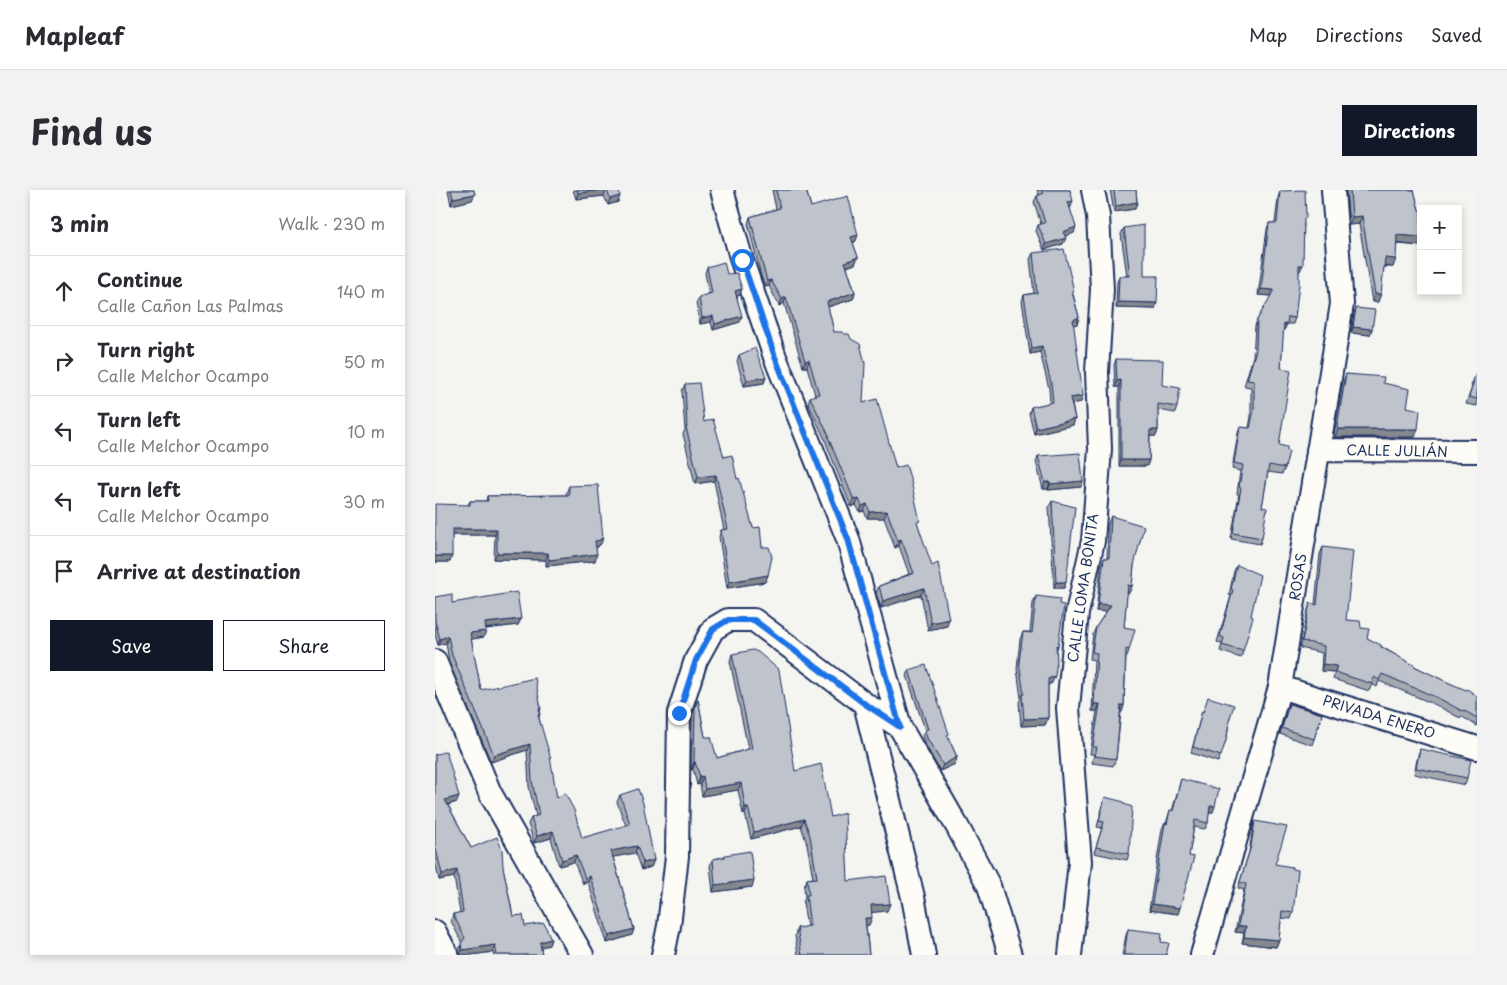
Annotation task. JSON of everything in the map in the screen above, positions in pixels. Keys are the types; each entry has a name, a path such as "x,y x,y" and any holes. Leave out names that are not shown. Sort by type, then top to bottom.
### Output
{"street":[{"path":"722,190 742,260 775,357 848,539 900,727 989,886 1011,955"},
{"name":"CALLE LOMA BONITA","path":"1071,955 1080,862 1068,708 1077,613 1093,541 1100,449 1097,372 1102,289 1098,216 1093,190"},
{"name":"ROSAS","path":"1202,955 1280,687 1341,304 1333,190"},
{"name":"CALLE JULIÁN","path":"1318,450 1477,451"},
{"path":"663,955 669,926 677,856 679,713 696,660 713,629 728,620 754,620 865,704 900,727"},
{"path":"435,661 490,793 582,955"},
{"name":"PRIVADA ENERO","path":"1280,687 1477,748"},
{"path":"865,704 913,897 924,955"},
{"path":"435,932 447,955"}],"building":[{"path":"451,190 474,190 475,194 453,198"},
{"path":"577,190 601,190 578,193"},
{"path":"607,190 619,190 620,196 610,199"},
{"path":"776,190 806,190 811,207 848,196 858,235 851,237 858,257 845,262 855,292 827,302 834,332 849,334 851,339 860,344 865,363 863,403 877,399 896,468 906,465 920,521 917,522 932,566 938,563 949,619 931,623 924,588 883,601 879,586 914,573 901,539 898,541 887,511 870,512 867,504 862,506 859,499 854,500 829,436 810,397 819,394 809,360 805,361 786,297 782,299 771,280 767,281 750,217 780,208"},
{"path":"1042,190 1070,190 1073,201 1068,202 1076,227 1063,232 1066,238 1046,244 1038,225 1045,223 1037,196 1044,193"},
{"path":"1114,190 1136,190 1137,202 1116,206"},
{"path":"1305,190 1306,218 1304,218 1303,265 1299,265 1295,318 1288,317 1287,324 1284,324 1281,368 1291,370 1279,445 1287,447 1289,451 1285,468 1269,465 1262,507 1267,508 1262,538 1233,533 1243,465 1234,463 1240,427 1250,428 1254,410 1254,381 1247,380 1256,350 1257,320 1274,290 1261,289 1269,223 1277,223 1280,191"},
{"path":"1350,190 1414,190 1418,205 1417,237 1397,235 1396,259 1385,258 1381,294 1375,294 1362,216 1352,217"},
{"path":"1144,225 1144,276 1158,276 1157,303 1118,302 1119,276 1130,276 1124,228"},
{"path":"1064,249 1079,317 1073,320 1083,396 1070,398 1075,419 1036,428 1031,407 1053,402 1051,383 1042,346 1032,348 1024,295 1037,293 1033,253"},
{"path":"724,262 727,274 737,273 742,289 735,291 742,316 715,324 713,316 702,318 699,297 712,293 707,267"},
{"path":"1356,308 1375,310 1372,329 1353,327"},
{"path":"755,348 766,377 747,380 739,355"},
{"path":"1116,359 1163,360 1162,385 1180,388 1177,407 1158,404 1158,430 1150,430 1149,460 1121,460 1121,380 1117,381"},
{"path":"1477,372 1477,399 1469,397"},
{"path":"1346,374 1384,377 1383,383 1410,389 1407,407 1420,410 1418,429 1338,429"},
{"path":"699,383 704,422 713,419 724,457 732,455 737,479 739,478 753,528 760,527 762,547 769,547 772,557 768,575 729,582 721,530 728,529 716,475 698,477 686,427 685,384"},
{"path":"1080,453 1083,481 1050,484 1050,482 1045,482 1038,456"},
{"path":"598,485 603,538 595,541 597,554 549,560 548,553 497,553 497,529 452,529 452,556 435,556 435,504 470,505 470,501 488,501 487,496 569,495 569,486"},
{"path":"1052,501 1075,507 1066,582 1056,582"},
{"path":"1111,516 1144,526 1134,565 1132,586 1128,585 1124,627 1135,629 1129,650 1126,649 1124,705 1121,705 1116,759 1095,756 1097,747 1093,747 1100,704 1094,704 1097,653 1092,652 1096,627 1111,605 1098,604 1104,558 1109,558"},
{"path":"1323,547 1353,551 1346,620 1360,621 1361,628 1369,629 1367,638 1381,645 1381,647 1414,666 1447,682 1467,689 1477,696 1477,718 1438,698 1382,674 1379,680 1374,677 1372,684 1335,672 1337,666 1323,664 1324,646 1302,641 1310,603 1317,605"},
{"path":"1237,565 1260,575 1251,616 1253,617 1243,651 1222,645 1224,638 1220,636 1233,590 1231,589"},
{"path":"517,592 521,619 485,623 486,631 470,633 481,690 535,678 541,708 539,708 540,714 538,715 550,756 557,798 565,793 574,810 582,838 630,824 620,795 638,789 643,803 654,860 643,863 637,846 611,851 634,929 609,936 590,876 585,878 576,855 562,860 553,831 537,836 531,818 539,815 532,781 530,744 494,755 452,655 448,636 440,639 435,621 435,597 452,594 452,603"},
{"path":"1036,596 1060,599 1059,604 1064,605 1058,646 1056,645 1055,676 1048,679 1048,718 1024,719 1022,695 1024,694 1019,662 1023,632 1032,633"},
{"path":"753,650 779,670 795,771 821,764 831,817 845,813 848,881 886,876 890,904 871,905 872,918 865,918 869,955 802,955 797,928 810,926 806,895 809,895 807,879 817,878 810,836 804,819 754,832 748,807 745,807 741,783 705,789 703,776 700,777 694,762 695,708 698,699 705,737 711,737 717,758 752,748 732,654"},
{"path":"926,665 949,734 947,735 957,757 943,765 927,738 925,730 928,729 909,670"},
{"path":"1208,697 1234,705 1221,756 1193,747 1202,711"},
{"path":"1289,704 1322,714 1314,739 1282,728"},
{"path":"1420,749 1471,760 1467,778 1416,768"},
{"path":"446,751 459,796 445,800 471,848 497,837 502,850 503,867 513,916 523,915 525,926 544,923 551,939 540,942 542,955 497,955 495,945 462,950 461,943 465,938 453,914 463,912 457,870 442,874 435,845 435,755"},
{"path":"1181,779 1219,789 1215,806 1210,806 1208,823 1195,820 1189,856 1194,857 1180,908 1152,904 1165,823 1167,824 1170,810 1173,811"},
{"path":"1105,797 1124,802 1124,804 1132,807 1129,854 1096,847 1104,822 1099,821"},
{"path":"1255,821 1287,827 1275,864 1298,870 1293,913 1282,911 1279,940 1244,937 1246,926 1238,926 1246,884 1240,882 1251,846"},
{"path":"750,851 754,880 715,885 713,859"},
{"path":"1128,929 1162,933 1161,942 1169,943 1166,955 1124,955"}],"route":[{"path":"679,713 696,660 713,629 728,620 754,620 865,704 900,727 848,539 775,357 742,260"}]}
